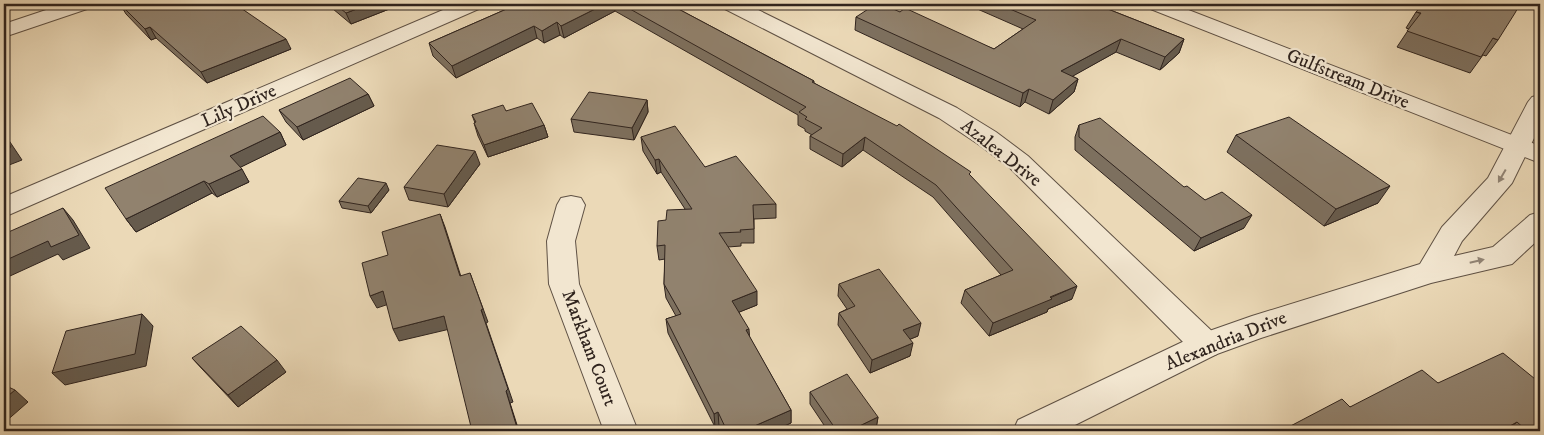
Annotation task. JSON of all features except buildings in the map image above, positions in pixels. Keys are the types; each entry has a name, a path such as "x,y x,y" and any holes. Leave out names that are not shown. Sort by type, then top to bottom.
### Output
{"street":[{"path":"4,31 83,4"},
{"name":"Lily Drive","path":"4,208 474,4"},
{"name":"Azalea Drive","path":"730,4 948,113 987,138 1019,162 1206,345"},
{"name":"Gulfstream Drive","path":"1156,4 1530,150"},
{"path":"1430,272 1452,234 1530,150 1540,102"},
{"name":"Markham Court","path":"571,205 561,241 564,284 622,431"},
{"name":"Alexandria Drive","path":"1030,431 1206,345 1289,316 1430,272 1502,256 1540,222"}]}
